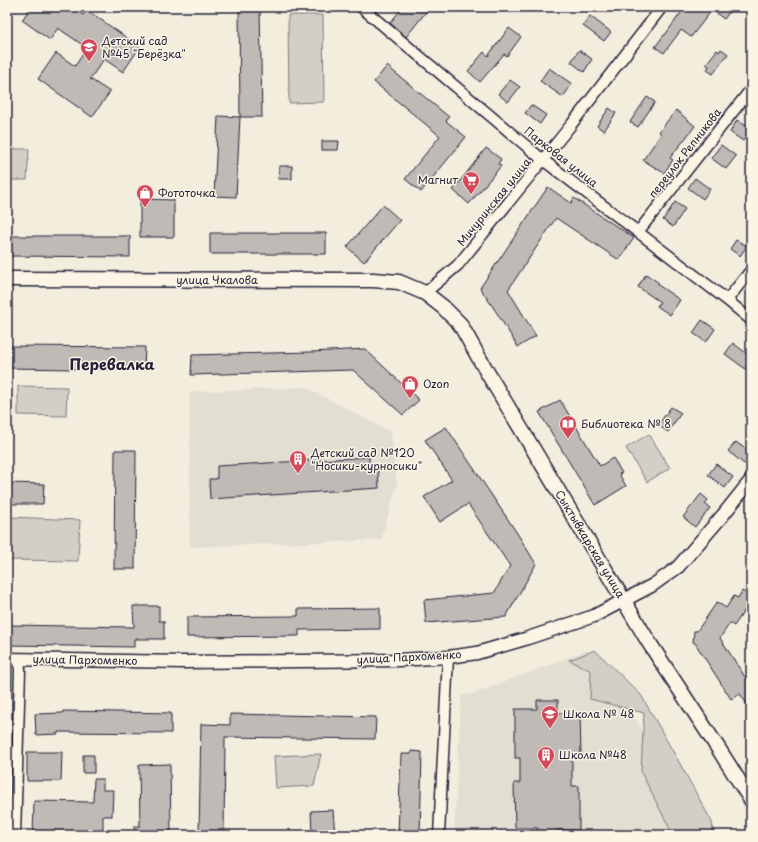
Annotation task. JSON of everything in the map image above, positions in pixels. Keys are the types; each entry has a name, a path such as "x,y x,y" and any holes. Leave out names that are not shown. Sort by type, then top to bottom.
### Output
{"main road":[{"name":"улица Чкалова","path":"7,279 373,280 399,282 426,292"},
{"name":"Сыктывкарская улица","path":"426,292 460,324 596,557 648,641 751,800"}],"street":[{"name":"Парковая улица","path":"361,7 543,160 727,300 751,320"},
{"name":"Мичуринская улица","path":"426,292 458,265 543,160 662,7"},
{"name":"переулок Репникова","path":"638,232 751,89"},
{"path":"727,300 751,270"},
{"name":"улица Пархоменко","path":"13,659 184,662 399,660 448,657 477,653 594,616 653,585 678,566 723,515 751,480"},
{"path":"439,835 448,657"},
{"path":"13,659 20,670 15,835"}],"shaded area":[{"path":"288,15 323,15 324,102 289,103"},
{"path":"7,149 29,149 27,180 7,180"},
{"path":"18,386 67,387 66,416 18,415"},
{"path":"305,387 391,432 397,484 381,540 190,547 190,392"},
{"path":"649,434 670,468 647,482 626,448"},
{"path":"9,517 80,520 78,561 8,560"},
{"name":"Школа № 48","path":"587,650 698,810 696,835 454,835 461,696 473,694"},
{"path":"595,650 641,695 712,822 713,835 673,835 641,772 644,713 590,699 591,671 569,660"},
{"path":"321,754 314,786 276,788 274,756"}],"building":[{"name":"Детский сад №45 \"Берёзка\"","path":"31,7 71,7 83,15 87,10 140,47 123,72 104,59 90,79 110,92 92,117 38,79 56,53 75,66 87,48 58,28 50,40 22,20"},
{"path":"239,7 260,7 262,117 240,117"},
{"path":"403,7 430,7 406,37 390,23"},
{"path":"685,7 733,7 724,19 712,10 691,37 681,30 664,53 655,47"},
{"path":"590,16 611,32 604,41 583,26"},
{"path":"509,28 521,37 507,56 504,54 480,82 468,71 484,52 488,56"},
{"path":"721,49 728,54 713,74 707,70 709,66 706,64 717,50 719,52"},
{"path":"579,50 592,59 584,72 571,62"},
{"path":"387,66 449,117 446,121 466,137 421,192 405,179 440,136 374,82"},
{"path":"549,68 572,84 563,97 540,81"},
{"path":"510,80 520,87 508,102 498,94"},
{"path":"647,97 655,102 638,127 630,122"},
{"path":"531,105 546,115 540,124 525,113"},
{"path":"609,108 616,113 604,131 597,126"},
{"path":"676,110 695,126 670,158 673,160 664,173 643,160 661,134 659,132"},
{"path":"218,116 240,117 236,197 214,196"},
{"path":"737,120 751,129 743,141 730,132"},
{"path":"322,141 339,141 338,150 322,150"},
{"path":"721,145 736,156 726,169 711,158"},
{"path":"486,148 501,159 498,164 501,166 469,204 453,190"},
{"path":"279,166 292,166 292,179 278,179"},
{"path":"695,178 710,189 703,199 688,188"},
{"path":"548,187 571,203 574,198 634,238 619,260 556,218 508,290 536,336 518,347 480,288"},
{"path":"140,199 174,200 174,237 140,237"},
{"path":"675,202 685,209 673,227 663,220"},
{"path":"383,205 400,220 364,262 347,247"},
{"path":"210,233 326,233 326,254 210,254"},
{"path":"7,236 130,236 130,257 7,256"},
{"path":"736,240 747,246 740,256 730,249"},
{"path":"646,274 659,283 658,285 680,300 670,315 657,306 660,302 638,287"},
{"path":"702,320 715,329 706,342 693,333"},
{"path":"733,343 751,357 751,373 725,354"},
{"path":"7,346 145,347 144,370 7,368"},
{"path":"365,349 419,400 403,415 353,370 191,375 192,355"},
{"path":"560,400 600,466 613,458 622,473 619,474 626,486 595,505 539,412"},
{"path":"671,407 681,413 668,432 658,425"},
{"path":"446,427 536,564 506,617 426,623 424,600 494,593 510,566 468,504 440,522 424,497 452,480 425,440"},
{"path":"736,442 751,453 751,456 744,464 728,451"},
{"path":"115,450 136,450 135,569 114,569"},
{"name":"Детский сад №120 \"Носики-курносики\"","path":"369,457 369,469 378,468 379,488 210,499 209,479 217,479 217,466"},
{"path":"716,464 733,477 725,488 708,475"},
{"path":"7,483 44,484 43,504 7,504"},
{"path":"701,494 708,500 705,504 710,508 695,527 683,517"},
{"path":"742,591 751,596 751,601 734,626 730,623 720,638 747,680 751,677 751,710 740,694 731,699 693,642 694,631 697,631 717,602 726,608 734,596 738,598"},
{"path":"133,606 159,606 159,621 164,621 164,639 134,639 134,647 7,645 7,625 134,627"},
{"path":"380,608 380,629 299,630 299,636 187,637 187,617 298,616 298,609"},
{"name":"Школа №48","path":"537,700 558,700 558,713 580,713 581,756 572,756 572,786 579,786 579,830 557,830 557,835 538,835 538,828 515,828 514,783 520,783 520,758 515,758 515,709 537,709"},
{"path":"63,711 171,713 171,733 58,732 58,734 36,735 35,714 63,713"},
{"path":"230,714 376,717 375,739 225,737 224,835 199,835 201,724 230,725"},
{"path":"411,751 422,752 420,835 398,835 401,754 411,754"},
{"path":"27,752 62,752 61,781 27,781"},
{"path":"83,755 94,755 94,773 83,773"},
{"path":"170,764 171,835 135,835 134,826 140,826 139,765"},
{"path":"94,779 103,779 103,790 113,790 112,816 103,816 103,835 33,835 34,801 93,802"},
{"path":"333,810 335,835 312,835 311,811"}],"place":[{"name":"Детский сад №45 \"Берёзка\"","path":"89,62"},
{"name":"Магнит","path":"471,195"},
{"name":"Фототочка","path":"145,208"},
{"name":"Ozon","path":"410,399"},
{"name":"Библиотека № 8","path":"568,439"},
{"name":"Детский сад №120 \"Носики-курносики\"","path":"298,474"},
{"name":"Школа № 48","path":"550,729"},
{"name":"Школа №48","path":"546,770"}],"district":[{"name":"Перевалка","path":"112,365"}]}
